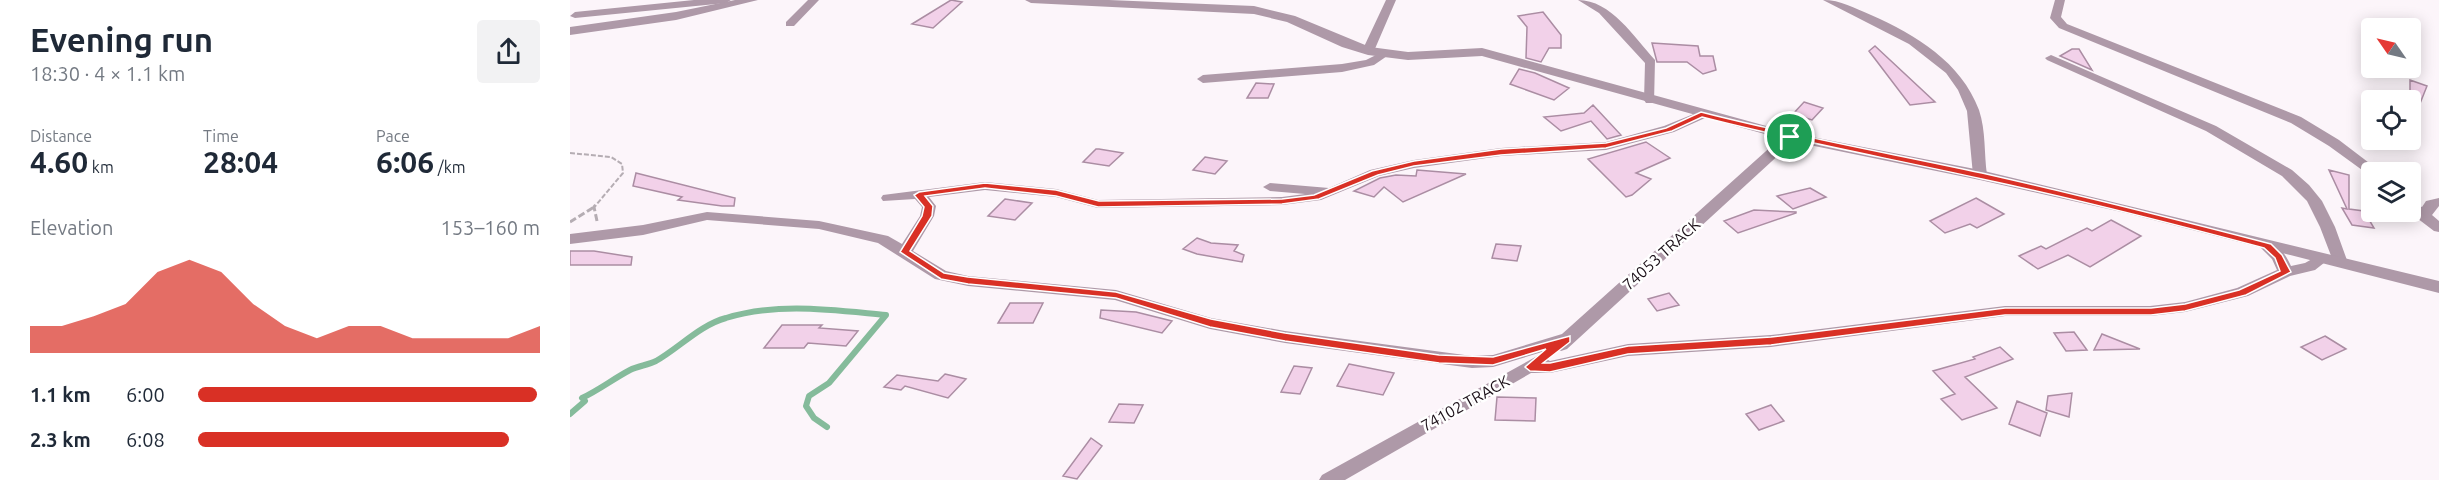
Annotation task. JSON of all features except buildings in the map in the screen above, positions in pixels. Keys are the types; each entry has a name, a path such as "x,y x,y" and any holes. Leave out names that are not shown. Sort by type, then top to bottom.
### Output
{"street":[{"path":"575,15 650,4 726,0"},
{"path":"570,31 676,16 752,0"},
{"path":"790,24 814,0"},
{"path":"1031,0 1254,10 1292,19 1346,44 1384,54 1408,56 1482,52 1701,115 1790,137 2127,209 2267,246 2439,286"},
{"path":"1368,51 1391,0"},
{"path":"1582,0 1610,17 1651,62 1650,100"},
{"path":"1828,0 1913,42 1935,56 1952,74 1966,93 1974,113 1980,176"},
{"path":"2060,0 2055,18 2063,26 2296,120 2334,142 2361,162"},
{"path":"1203,80 1342,68 1370,63 1384,54"},
{"path":"2051,58 2191,118 2237,141 2277,166 2307,191 2313,200 2325,219 2340,263"},
{"path":"888,198 985,186 1056,193 1098,204 1227,204 1282,201 1316,197 1375,173 1414,164 1501,152 1606,146 1669,129 1701,115"},
{"name":"74053 TRACK","path":"1530,367 1566,339 1790,137"},
{"path":"1270,187 1331,192"},
{"path":"904,252 927,216 929,206 919,195"},
{"path":"2424,217 2431,204 2439,202"},
{"path":"2421,214 2439,228"},
{"path":"570,239 606,235 707,216 819,225 884,239 941,275 968,281 1116,295 1210,323 1285,337 1439,359 1493,361 1566,339"},
{"path":"2267,246 2279,257 2286,272"},
{"name":"74102 TRACK","path":"1329,480 1349,466 1385,450 1444,412 1530,367 1550,368 1628,350 1771,341 2005,311 2151,311 2185,308 2242,292 2286,272 2310,267 2321,259"}],"path":[{"path":"570,153 611,157 621,164 623,172 594,207 570,222"},
{"path":"594,207 597,223 606,235"}],"waterway":[{"path":"570,414 585,401 582,398 630,370 665,356 698,331 716,321 746,313 786,309 886,315 829,383 809,396 806,406 814,418 827,427"}],"route":[{"path":"1701,115 1790,137 2127,209 2267,246 2279,257 2286,272 2242,292 2185,308 2151,311 2106,309 2005,311 1771,341 1628,350 1550,368 1530,367 1560,346 1566,339 1493,361 1439,359 1285,337 1210,323 1116,295 968,281 941,275 904,252 927,216 929,206 919,195 961,188 985,186 1056,193 1098,204 1121,202 1227,204 1282,201 1316,197 1375,173 1414,164 1501,152 1572,146 1606,146 1669,129 1701,115"}]}
